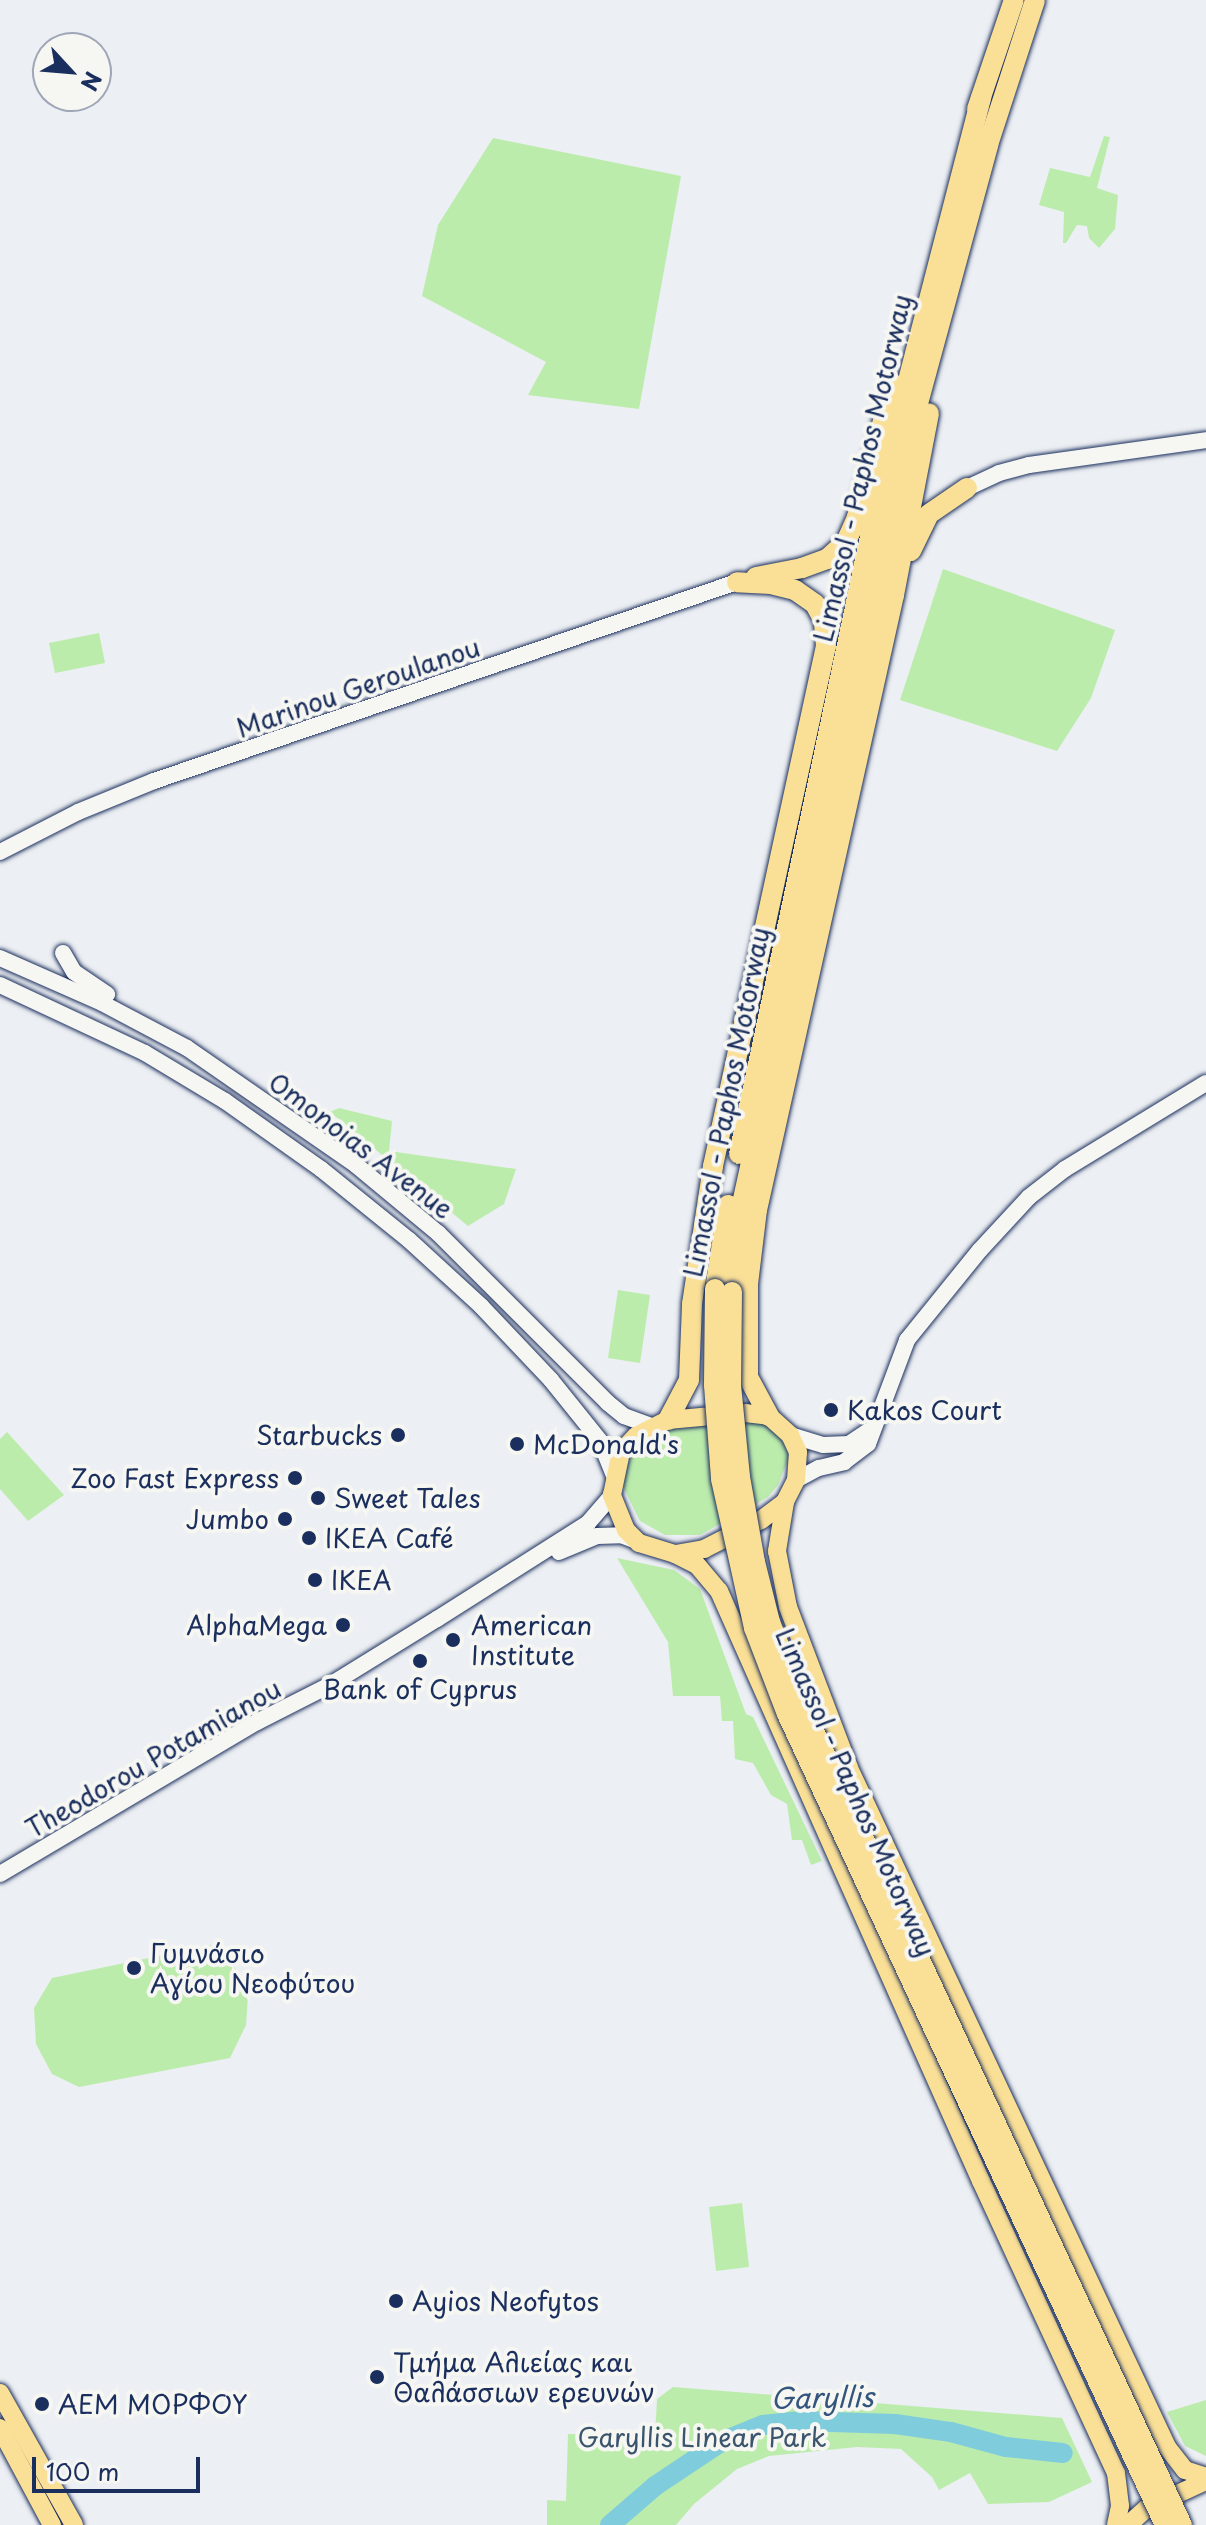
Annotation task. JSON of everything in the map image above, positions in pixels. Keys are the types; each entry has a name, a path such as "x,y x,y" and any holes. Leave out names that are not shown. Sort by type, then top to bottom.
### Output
{"highway":[{"path":"737,582 815,564 827,559 846,542 857,517 942,200 1014,0"},
{"name":"Limassol - Paphos Motorway","path":"1035,0 988,145 913,422 723,1290 740,1477 755,1562 770,1622 802,1705 1182,2525"},
{"name":"Limassol - Paphos Motorway","path":"981,98 881,485 725,1219 723,1290 714,1385 721,1479 754,1628 787,1714 1165,2525"},
{"path":"769,1416 748,1377 748,1284 757,1210 894,595 928,420 940,317"},
{"path":"815,707 881,485"},
{"path":"894,595 929,514 967,488"},
{"path":"660,1423 689,1380 692,1304 713,1166 826,646 824,621 815,604 795,590 771,584 737,582"}],"main road":[{"path":"967,488 999,473 1029,465 1206,440"},
{"name":"Marinou Geroulanou","path":"0,852 78,812 154,781 737,582"},
{"path":"63,953 83,980 136,1013 151,1028"},
{"name":"Omonoias Avenue","path":"0,958 151,1028 258,1095 356,1165 438,1233 608,1403 624,1416 660,1423"},
{"name":"Omonoias Avenue","path":"0,985 145,1053 225,1101 321,1169 409,1240 491,1317 551,1380 600,1441 614,1475"},
{"path":"796,1480 856,1455 868,1444 907,1340 980,1250 1029,1197 1065,1169 1206,1083"},
{"path":"1116,2525 1120,2506 1116,2473 981,2181 719,1591 697,1565 675,1554 639,1543 626,1530 612,1495 621,1452 660,1423 745,1413 769,1416 790,1435 798,1452 796,1480 785,1502 777,1551 788,1607 849,1768 1167,2447 1185,2470 1206,2479"},
{"path":"790,1435 823,1445 849,1444 863,1437 875,1424"},
{"name":"Theodorou Potamianou","path":"0,1874 257,1722 330,1685 588,1523 612,1495"},
{"path":"675,1554 704,1549 761,1520 785,1502"},
{"name":"Theodorou Potamianou","path":"330,1685 344,1683 383,1662 571,1545 621,1535 639,1543"},
{"path":"0,2393 74,2525"},
{"path":"0,2428 52,2525"},
{"path":"1128,2525 1147,2508 1206,2479"}],"green space":[{"path":"1104,136 1110,137 1097,188 1118,195 1115,229 1099,248 1089,238 1087,226 1077,225 1063,243 1064,212 1039,205 1050,168 1090,177"},
{"path":"493,138 681,176 639,409 528,395 546,362 422,296 438,225"},
{"path":"943,569 1115,630 1091,698 1057,751 900,700"},
{"path":"99,633 105,663 55,673 49,643"},
{"path":"339,1108 392,1121 389,1151 516,1169 504,1204 468,1226 330,1112"},
{"path":"618,1290 650,1295 640,1363 608,1358"},
{"path":"762,1420 784,1440 789,1457 778,1485 768,1497 700,1535 665,1535 640,1521 624,1489 624,1473 636,1445 668,1424"},
{"path":"7,1432 64,1495 28,1521 0,1489 0,1439"},
{"path":"617,1558 674,1570 700,1589 746,1714 753,1717 822,1861 811,1865 802,1840 792,1840 787,1804 771,1795 753,1763 735,1759 733,1721 722,1721 720,1696 673,1696 668,1642"},
{"path":"212,1945 236,1969 248,1996 246,2025 230,2058 79,2087 52,2074 36,2044 34,2008 52,1978"},
{"path":"742,2203 749,2267 716,2271 709,2207"},
{"name":"Garyllis Linear Park","path":"673,2387 1062,2418 1092,2482 1049,2502 988,2504 970,2473 939,2490 932,2477 901,2449 857,2447 769,2456 737,2469 694,2504 676,2525 547,2525 547,2500 566,2501 568,2434 655,2436 657,2399"},
{"path":"1206,2400 1206,2456 1185,2446 1167,2412"}],"waterway":[{"name":"Garyllis","path":"610,2525 655,2486 721,2442 763,2425 799,2421 895,2424 951,2432 1006,2447 1063,2453"}],"place":[{"name":"Kakos Court","path":"831,1410"},
{"name":"Starbucks","path":"398,1435"},
{"name":"McDonald's","path":"517,1444"},
{"name":"Zoo Fast Express","path":"295,1478"},
{"name":"Sweet Tales","path":"318,1498"},
{"name":"Jumbo","path":"285,1519"},
{"name":"IKEA Café","path":"309,1538"},
{"name":"IKEA","path":"315,1580"},
{"name":"AlphaMega","path":"343,1625"},
{"name":"American Institute","path":"453,1640"},
{"name":"Bank of Cyprus","path":"420,1661"},
{"name":"Γυμνάσιο Αγίου Νεοφύτου","path":"134,1968"},
{"name":"Ayios Neofytos","path":"396,2301"},
{"name":"Τμήμα Αλιείας και Θαλάσσιων ερευνών","path":"377,2377"},
{"name":"ΑΕΜ ΜΟΡΦΟΥ","path":"42,2404"}]}
